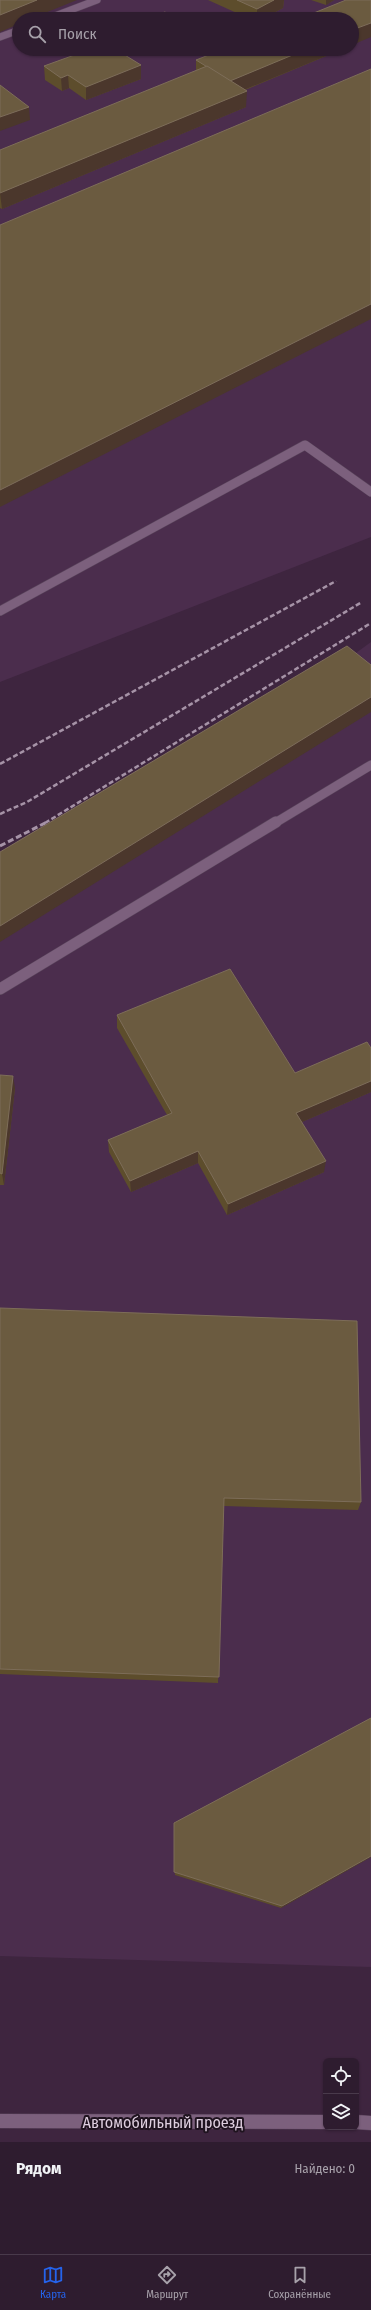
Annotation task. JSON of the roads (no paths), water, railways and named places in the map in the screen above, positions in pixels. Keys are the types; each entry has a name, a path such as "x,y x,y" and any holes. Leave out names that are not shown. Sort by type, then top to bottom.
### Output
{"street":[{"path":"65,12 96,0"},
{"path":"0,37 12,33"},
{"path":"0,611 305,445 371,492"},
{"path":"0,989 371,766"},
{"name":"Автомобильный проезд","path":"0,2121 323,2122"},
{"path":"359,2122 371,2122"}],"railway":[{"path":"0,764 336,581"},
{"path":"0,814 27,802 362,602"},
{"path":"45,823 371,623"},
{"path":"0,846 47,822"}]}
